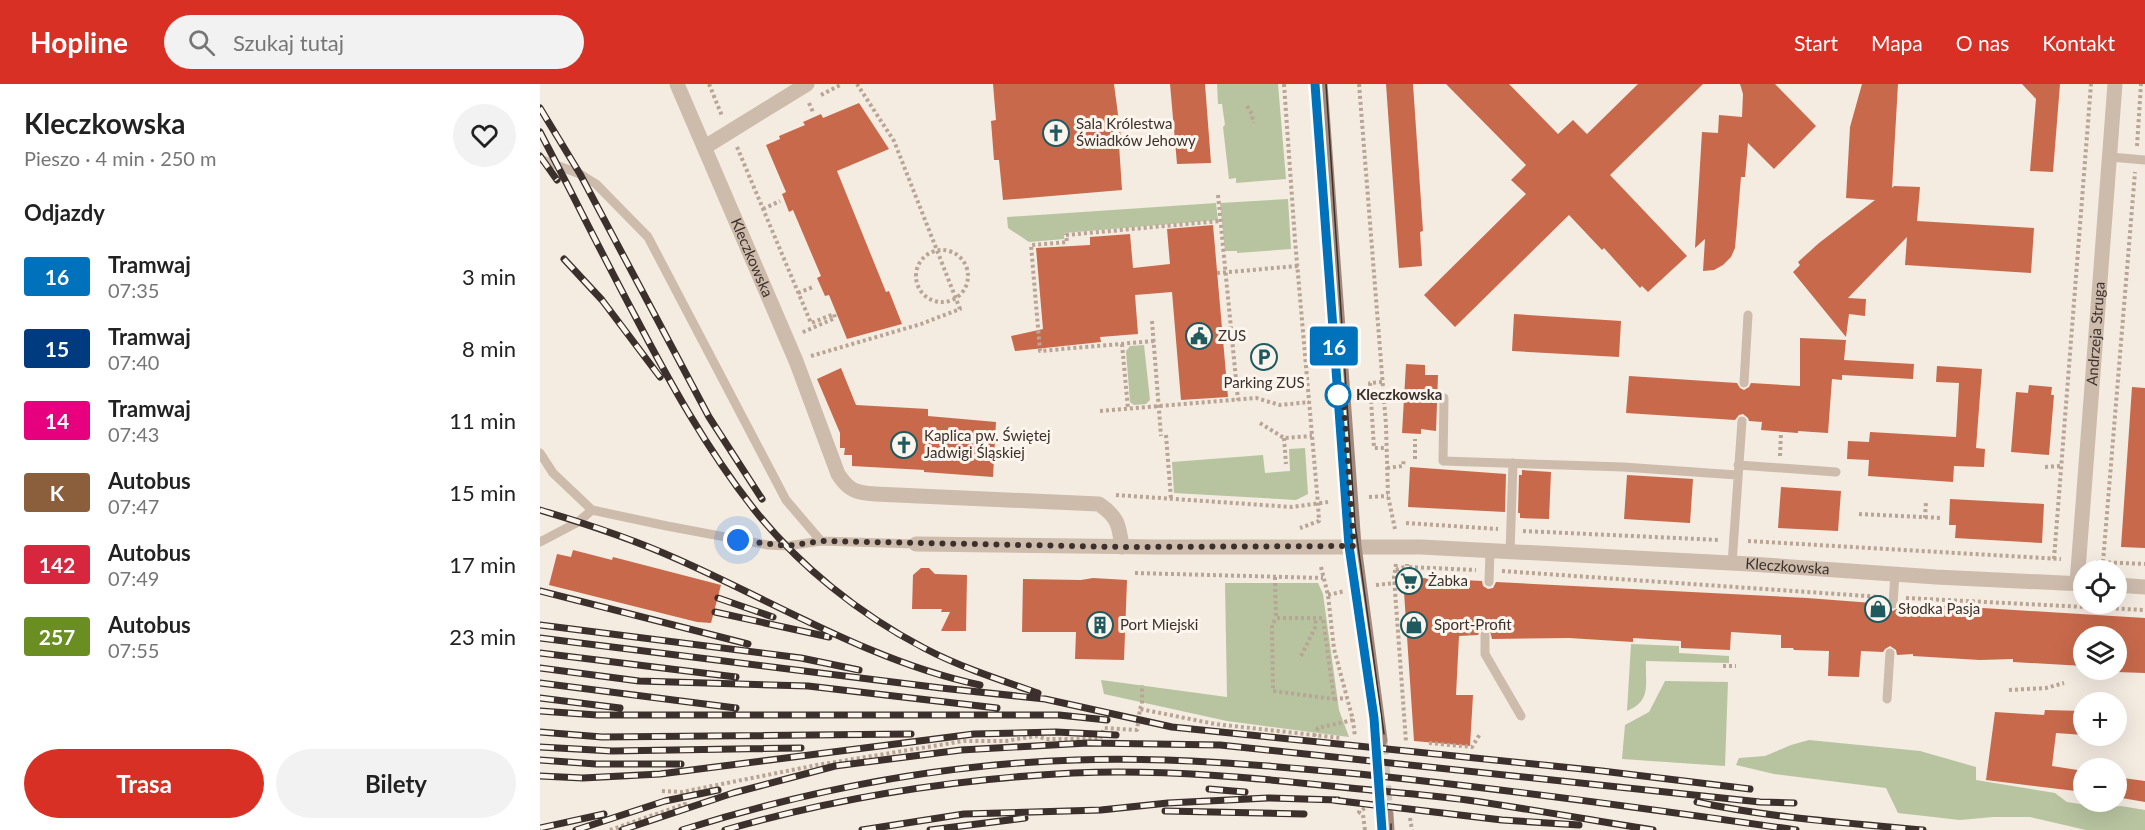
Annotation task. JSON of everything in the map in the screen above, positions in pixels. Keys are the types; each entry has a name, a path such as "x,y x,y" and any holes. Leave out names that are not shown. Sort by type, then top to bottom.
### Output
{"main road":[{"path":"1320,84 1354,546 1380,740"}],"street":[{"name":"Kleczkowska","path":"677,84 798,365 838,474 845,486 875,494 1099,504 1111,512 1118,522 1122,547"},
{"path":"705,147 807,84"},
{"name":"Andrzeja Struga","path":"2082,560 2115,84"},
{"name":"Kleczkowska","path":"916,544 1421,547 2073,583"},
{"path":"2127,586 2145,587"}],"lane":[{"path":"2110,157 2140,160"},
{"path":"540,159 580,174 596,184 648,237 786,500 821,541"},
{"path":"1744,383 1748,315"},
{"path":"1444,398 1443,460 1836,472"},
{"path":"1732,564 1742,421"},
{"path":"540,453 553,472 592,510 768,545 787,546 821,541 916,544"},
{"path":"1510,552 1513,463"},
{"path":"540,542 579,522 592,510"},
{"path":"1489,582 1490,551"},
{"path":"1893,601 1894,574"},
{"path":"1485,635 1485,654 1521,716"},
{"path":"1887,699 1890,653"}],"path":[{"path":"709,84 811,323 834,314 835,318 786,338"},
{"path":"798,365 960,309 894,141 857,84"},
{"path":"1284,84 1319,521 1300,528"},
{"path":"1359,84 1382,382 1388,496 1396,532"},
{"path":"2054,559 2091,84"},
{"path":"2103,560 2140,160 2141,84"},
{"path":"809,104 813,112"},
{"path":"1247,106 1252,114 1253,123"},
{"path":"1218,195 1238,400"},
{"path":"763,209 780,201"},
{"path":"1154,341 1040,351 1032,244 1067,242 1066,235 1220,221"},
{"path":"937,250 950,251 965,263 968,278 966,286 957,298 948,303 938,303 921,294 916,285 915,276 922,258 937,250"},
{"path":"1217,273 1298,266"},
{"path":"798,292 813,287"},
{"path":"1152,321 1158,406 1171,499"},
{"path":"1122,344 1128,409"},
{"path":"1382,382 1370,383 1374,448 1386,448"},
{"path":"1100,411 1256,398 1280,405 1309,402"},
{"path":"1260,423 1284,438 1312,436"},
{"path":"1779,469 1781,432"},
{"path":"1284,438 1286,464"},
{"path":"1415,439 1415,459"},
{"path":"1387,468 1403,466 1404,459"},
{"path":"2045,467 2060,466"},
{"path":"1110,493 1292,507 1328,502"},
{"path":"1118,495 1123,504"},
{"path":"1369,497 1388,496"},
{"path":"1925,518 1926,502"},
{"path":"1859,514 1942,518"},
{"path":"2127,563 2145,564"},
{"path":"1407,566 1893,601 2145,610"},
{"path":"1321,567 1328,595 1334,649 1353,720 1355,737"},
{"path":"1396,570 1394,578 1406,742"},
{"path":"1135,573 1323,578"},
{"path":"1275,577 1276,618 1272,625 1273,692 1334,699 1347,698"},
{"path":"1276,618 1323,618 1334,699"},
{"path":"1301,656 1316,626 1316,618"},
{"path":"1441,620 1458,624 1485,646"},
{"path":"1723,666 1736,666"},
{"path":"2009,690 2046,688 2064,683"},
{"path":"662,791 682,792 817,765 964,741 1006,741 1036,736 1046,739 1100,739 1104,728 1137,730 1142,704 1142,685"},
{"path":"1140,710 1215,724 1341,738"},
{"path":"1314,736 1318,728 1353,720"},
{"path":"1429,743 1472,747 1480,734"},
{"path":"610,830 686,804 682,792"},
{"path":"1359,812 1363,815 1365,830"},
{"path":"1410,818 1412,830"}],"green space":[{"path":"1217,84 1278,84 1286,179 1236,183 1236,178 1229,179 1223,127 1225,125 1222,104 1218,104"},
{"path":"1288,199 1291,249 1237,253 1237,251 1225,251 1220,203"},
{"path":"1216,203 1218,220 1064,233 1064,239 1029,242 1008,228 1007,217"},
{"path":"1144,345 1150,400 1146,404 1134,405 1130,402 1126,351 1130,346"},
{"path":"1305,448 1308,494 1296,500 1174,493 1172,462 1263,455 1265,473 1290,471 1289,449"},
{"path":"1225,583 1318,583 1323,594 1339,710 1349,737 1227,721 1104,694 1101,680 1227,697"},
{"path":"1631,644 1679,646 1679,653 1729,656 1729,663 1646,661 1644,697 1635,707 1627,711"},
{"path":"1665,681 1728,682 1725,766 1622,759 1625,725 1649,712"},
{"path":"1809,740 1920,751 1976,767 1976,780 2055,793 2067,802 2073,803 2073,812 2127,812 2127,807 2145,810 2145,830 2086,830 2030,817 1960,820 1898,813 1886,788 1774,774 1736,765 1739,758 1765,756"}],"building":[{"name":"Sala Królestwa Świadków Jehowy","path":"993,84 1114,84 1122,145 1119,145 1122,190 1003,200 999,160 994,160 991,121 996,120"},
{"path":"1170,84 1205,84 1211,163 1177,164"},
{"path":"1386,84 1413,84 1423,231 1420,232 1422,266 1399,268"},
{"path":"1446,84 1509,84 1558,134 1573,120 1587,134 1638,84 1703,84 1610,175 1687,256 1648,292 1642,286 1640,288 1604,248 1602,250 1569,215 1455,327 1424,295 1526,194 1511,180 1526,165"},
{"path":"1740,84 1775,84 1816,126 1774,169 1748,143 1745,177 1741,177 1735,248 1731,257 1723,265 1714,270 1703,271 1705,239 1695,248 1702,132 1718,133 1719,115 1742,117 1743,94"},
{"path":"1862,84 1898,84 1892,188 1894,186 1920,187 1917,221 2034,228 2031,273 1905,265 1907,237 1848,298 1866,299 1865,316 1849,314 1846,337 1793,272 1800,265 1798,262 1819,243 1875,200 1846,198 1850,127"},
{"path":"2022,84 2060,84 2053,172 2030,171 2036,99"},
{"path":"859,103 889,149 837,171 886,292 889,291 902,324 847,339 829,295 825,296 817,278 821,276 793,210 789,212 782,194 786,192 766,145 780,139 779,136 805,125 803,122 821,114 823,118"},
{"path":"1213,225 1228,397 1181,400 1172,292 1135,295 1138,334 1100,337 1101,342 1015,351 1011,336 1043,329 1036,248 1090,245 1090,237 1130,234 1133,268 1170,264 1167,229"},
{"path":"1514,314 1621,321 1619,357 1512,351"},
{"path":"1800,338 1846,340 1844,360 1914,364 1913,379 1842,375 1842,380 1832,379 1828,433 1761,430 1762,422 1749,421 1743,414 1735,420 1626,413 1629,376 1737,383 1744,390 1751,383 1800,386"},
{"path":"1406,364 1425,365 1425,375 1438,375 1436,431 1421,429 1421,434 1402,433"},
{"path":"1937,366 1982,369 1976,448 1985,449 1984,467 1954,466 1953,482 1868,476 1869,460 1847,459 1848,441 1869,442 1870,432 1956,437 1959,383 1936,382"},
{"path":"841,368 856,405 928,409 928,416 996,422 993,477 852,466 852,455 844,455 845,448 840,448 840,433 817,379"},
{"path":"2029,385 2052,387 2051,395 2054,395 2049,455 2011,452 2016,392 2028,393"},
{"path":"2132,387 2145,388 2145,548 2121,547"},
{"path":"1410,467 1506,474 1505,512 1408,507"},
{"path":"1522,470 1551,472 1549,519 1520,518 1520,513 1518,513 1519,475 1522,475"},
{"path":"1627,475 1693,479 1690,523 1624,519"},
{"path":"1781,487 1841,491 1838,531 1778,528"},
{"path":"1950,499 2044,504 2042,543 1955,538 1956,525 1949,525"},
{"path":"573,550 612,560 613,557 721,585 711,623 697,622 549,585 557,554 571,557"},
{"path":"921,568 929,568 935,574 967,575 966,631 941,631 950,612 941,612 942,609 912,609 913,575"},
{"path":"1403,577 1482,581 1483,586 1488,589 1493,588 1496,582 1807,598 1886,604 1893,611 1900,605 1951,606 2145,618 2145,673 2127,672 2127,626 2073,626 2073,665 2013,662 2013,659 1980,660 1913,656 1913,654 1897,655 1896,650 1890,646 1883,652 1861,651 1859,677 1828,676 1829,651 1781,648 1781,635 1731,632 1730,650 1681,648 1681,641 1633,638 1633,642 1569,638 1492,639 1490,631 1484,628 1478,635 1459,636 1456,695 1473,695 1470,746 1414,741"},
{"name":"Port Miejski","path":"1093,578 1127,580 1124,660 1075,659 1076,632 1022,632 1023,579 1081,580"},
{"path":"2045,710 2073,711 2073,734 2056,733 2052,766 2073,769 2073,791 1986,780 1995,712 2044,715"},
{"path":"2127,779 2145,781 2145,802 2127,799"}],"tunnel":[{"path":"1380,740 1386,815"}],"tram line":[{"path":"1315,84 1334,341"},
{"name":"16","path":"1315,84 1349,546 1374,718 1382,830"},
{"path":"1326,84 1355,524 1384,734"},
{"path":"1382,823 1382,830"},
{"path":"1391,824 1391,830"}],"railway":[{"path":"540,108 580,174 709,417 762,499"},
{"path":"540,132 675,389 720,462 771,529 831,587 900,635 980,673 1038,693"},
{"path":"540,156 557,180"},
{"path":"564,259 602,300 660,377"},
{"path":"540,510 610,532 660,552 863,647 940,675 980,685"},
{"path":"540,591 748,644"},
{"path":"718,598 773,617"},
{"path":"715,612 829,637"},
{"path":"540,625 801,658 859,670"},
{"path":"540,638 1045,699 1172,727 1602,771 1750,789"},
{"path":"540,653 736,677"},
{"path":"540,668 639,681 808,686 997,708"},
{"path":"540,683 736,708"},
{"path":"540,698 620,708"},
{"path":"540,711 597,715 1059,715 1107,720"},
{"path":"540,732 602,737 911,734"},
{"path":"540,776 583,778 660,774 974,734 1056,732 1116,735"},
{"path":"622,830 733,793 835,766 961,750 1088,743 1220,745 1760,802 1794,803"},
{"path":"540,747 612,751 801,748"},
{"path":"682,830 778,803 877,781 976,767 1112,759 1218,762 1359,774 1578,800 1796,830"},
{"path":"540,760 596,764 681,764"},
{"path":"725,830 811,808 898,791 1029,776 1108,772 1177,773 1246,778 1438,797 1490,803 1653,830"},
{"path":"1209,789 1245,792"},
{"path":"576,830 665,801 718,790"},
{"path":"862,830 964,814 1101,810 1168,803 1268,798 1338,800"},
{"path":"1332,800 1502,820 1579,825"},
{"path":"1697,802 1781,816 1923,830"},
{"path":"1165,811 1304,814"},
{"path":"540,828 604,814"},
{"path":"930,830 1025,818"}],"place":[{"name":"Sala Królestwa Świadków Jehowy","path":"1056,133"},
{"name":"ZUS","path":"1199,336"},
{"name":"Parking ZUS","path":"1264,357"},
{"name":"Kleczkowska","path":"1338,395"},
{"name":"Kaplica pw. Świętej Jadwigi Śląskiej","path":"904,445"},
{"name":"Żabka","path":"1409,581"},
{"name":"Słodka Pasja","path":"1878,609"},
{"name":"Port Miejski","path":"1100,625"},
{"name":"Sport-Profit","path":"1414,625"}],"route":[{"path":"738,540 787,546 821,541 1122,547 1354,546 1343,394 1338,395"}]}
